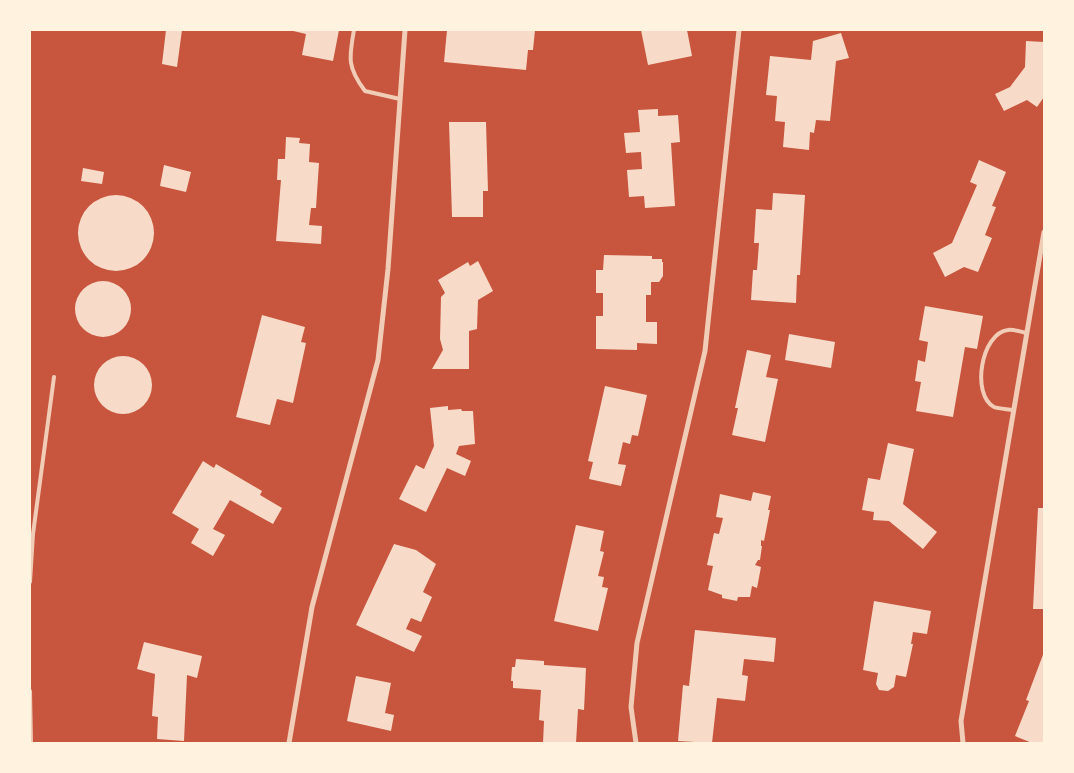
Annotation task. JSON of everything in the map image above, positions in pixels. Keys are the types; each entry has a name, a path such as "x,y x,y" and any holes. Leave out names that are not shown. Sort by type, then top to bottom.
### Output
{"street":[{"path":"289,743 312,607 378,360 388,269 405,30"},
{"path":"636,743 631,707 638,643 705,351 739,30"},
{"path":"963,743 961,721 1044,232"}],"lane":[{"path":"354,30 350,56 354,75 365,91 400,99"},
{"path":"1014,410 994,407 986,399 982,390 984,360 988,344 997,335 1007,330 1027,332"},
{"path":"30,582 33,534 54,377"},
{"path":"30,691 30,743"}],"building":[{"path":"166,30 182,30 177,67 162,64"},
{"path":"289,30 339,30 333,61 302,55 306,34"},
{"path":"447,30 535,30 533,50 528,50 526,70 444,62"},
{"path":"641,30 687,30 692,56 648,65"},
{"path":"841,33 849,58 836,61 830,121 816,120 814,133 810,132 809,150 783,147 785,122 775,121 777,96 766,95 770,56 811,60 813,41"},
{"path":"1026,41 1044,42 1044,97 1037,107 1027,100 1004,111 995,94 1010,87 1025,67"},
{"path":"658,109 658,116 678,115 680,142 671,143 675,206 645,208 644,196 629,197 627,170 642,169 641,152 626,153 624,133 640,132 638,110"},
{"path":"449,122 486,122 488,191 483,191 483,217 452,217"},
{"path":"286,137 300,138 299,143 310,144 309,162 319,163 316,208 311,208 309,225 322,226 321,244 276,241 281,180 277,180 278,159 285,159"},
{"path":"979,160 1006,172 992,206 996,207 985,235 992,238 978,272 964,267 945,277 933,253 952,243 977,185 970,182"},
{"path":"164,165 191,172 186,192 160,186"},
{"path":"83,168 104,172 102,184 81,181"},
{"path":"773,193 805,195 800,275 797,275 796,303 751,300 753,270 757,270 759,243 754,243 756,209 772,210"},
{"path":"124,195 137,201 148,212 154,225 152,248 137,265 124,271 108,271 95,265 80,248 78,225 84,212 101,197"},
{"path":"604,255 652,256 652,259 662,259 663,276 659,282 651,282 651,295 646,295 646,322 657,322 657,344 637,343 637,350 596,349 596,316 603,316 603,293 596,293 596,270 603,270"},
{"path":"478,261 493,291 478,300 477,329 469,331 469,369 432,369 443,350 440,339 441,297 445,293 438,280 468,262 470,266"},
{"path":"97,281 109,281 119,285 127,293 131,309 127,325 119,333 109,337 97,337 87,333 79,325 75,315 75,303 79,293 87,285"},
{"path":"925,306 983,316 977,349 965,347 953,417 916,411 921,382 915,381 918,360 925,362 928,342 919,340"},
{"path":"262,315 305,327 301,342 306,343 293,403 277,399 270,425 236,417"},
{"path":"789,334 835,342 831,368 785,360"},
{"path":"747,350 771,355 766,377 778,379 765,442 732,435 738,408 735,408"},
{"path":"123,356 134,358 147,369 152,385 150,396 139,409 123,414 112,412 99,401 94,385 96,374 107,361"},
{"path":"605,386 647,395 638,436 632,435 630,444 623,442 618,464 626,465 621,486 589,479 593,462 588,461"},
{"path":"448,406 448,410 461,409 462,411 473,411 475,444 459,446 456,454 471,461 465,476 447,468 426,512 399,499 416,465 424,469 434,446 430,408"},
{"path":"888,443 914,449 903,504 937,532 923,549 889,521 873,520 874,512 862,510 868,478 880,480"},
{"path":"203,461 214,468 216,464 262,491 260,495 282,508 273,524 230,500 213,529 225,535 213,556 191,543 199,529 172,513"},
{"path":"753,492 771,496 764,541 761,540 760,560 755,565 761,567 757,588 752,586 750,597 738,597 737,601 722,598 722,595 708,590 713,566 707,565 714,533 719,534 723,518 716,517 720,494 751,501"},
{"path":"1038,508 1044,508 1044,609 1033,609"},
{"path":"576,525 604,531 600,551 604,552 598,576 604,577 602,587 608,588 598,631 554,621"},
{"path":"394,544 416,550 436,564 423,592 432,597 421,622 411,618 406,629 422,636 414,652 356,625"},
{"path":"874,601 931,611 927,634 913,632 911,644 913,644 906,677 896,675 894,687 888,691 879,690 876,684 878,673 863,670"},
{"path":"695,630 776,638 774,662 744,659 742,675 748,676 745,701 717,698 712,743 678,741 683,685 689,686"},
{"path":"144,642 202,656 197,678 187,675 184,741 157,739 158,717 152,716 155,674 137,669"},
{"path":"1044,652 1044,743 1032,743 1015,736 1029,701 1026,700"},
{"path":"516,659 544,661 544,665 586,668 584,710 578,709 576,743 543,743 544,721 539,720 541,690 513,688 513,681 511,681 512,667 515,667"},
{"path":"356,676 391,683 385,713 394,715 391,731 347,721"}]}
